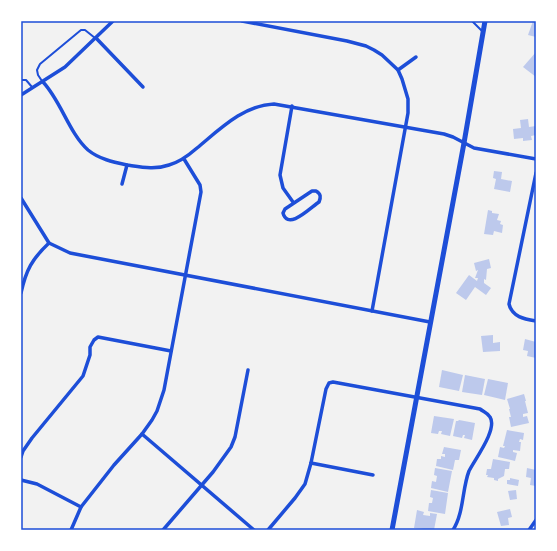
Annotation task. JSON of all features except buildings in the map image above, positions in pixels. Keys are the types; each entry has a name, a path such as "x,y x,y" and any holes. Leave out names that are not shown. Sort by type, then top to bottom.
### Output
{"main road":[{"path":"392,530 464,143 485,21"}],"street":[{"path":"21,95 65,67 113,21"},
{"path":"242,21 366,46 382,55 398,70 408,99 406,127 372,311"},
{"path":"272,26 273,21"},
{"path":"96,38 143,87"},
{"path":"398,70 416,58"},
{"path":"43,82 56,100 80,141 88,150 105,160 127,165 156,168 170,165 184,159 233,119 264,104 292,106 451,136 474,148 536,160"},
{"path":"292,106 280,175 283,188 293,202"},
{"path":"71,530 81,507 114,465 142,434 157,411 164,390 201,192 200,185 184,159"},
{"path":"122,184 127,165"},
{"path":"536,172 509,304 510,308 518,317 536,321"},
{"path":"312,191 316,191 320,194 321,198 319,202 294,220 288,220 284,218 283,213 285,209 293,202 312,191"},
{"path":"21,198 49,243 70,253 430,322"},
{"path":"21,293 26,272 33,260 49,243"},
{"path":"21,457 23,451 32,438 83,376 90,355 90,346 98,337 171,351"},
{"path":"163,530 213,472 231,447 235,437 248,370"},
{"path":"268,530 303,488 308,476 326,389 330,383 338,382 480,409 487,413 491,418 492,430 466,478 458,518 453,530"},
{"path":"142,434 254,530"},
{"path":"311,463 373,475"},
{"path":"21,480 37,484 81,507"},
{"path":"529,530 536,520"}],"lane":[{"path":"472,21 483,33"},
{"path":"43,82 36,70 40,64 83,29 96,38"},
{"path":"21,80 26,80 33,88"}]}
